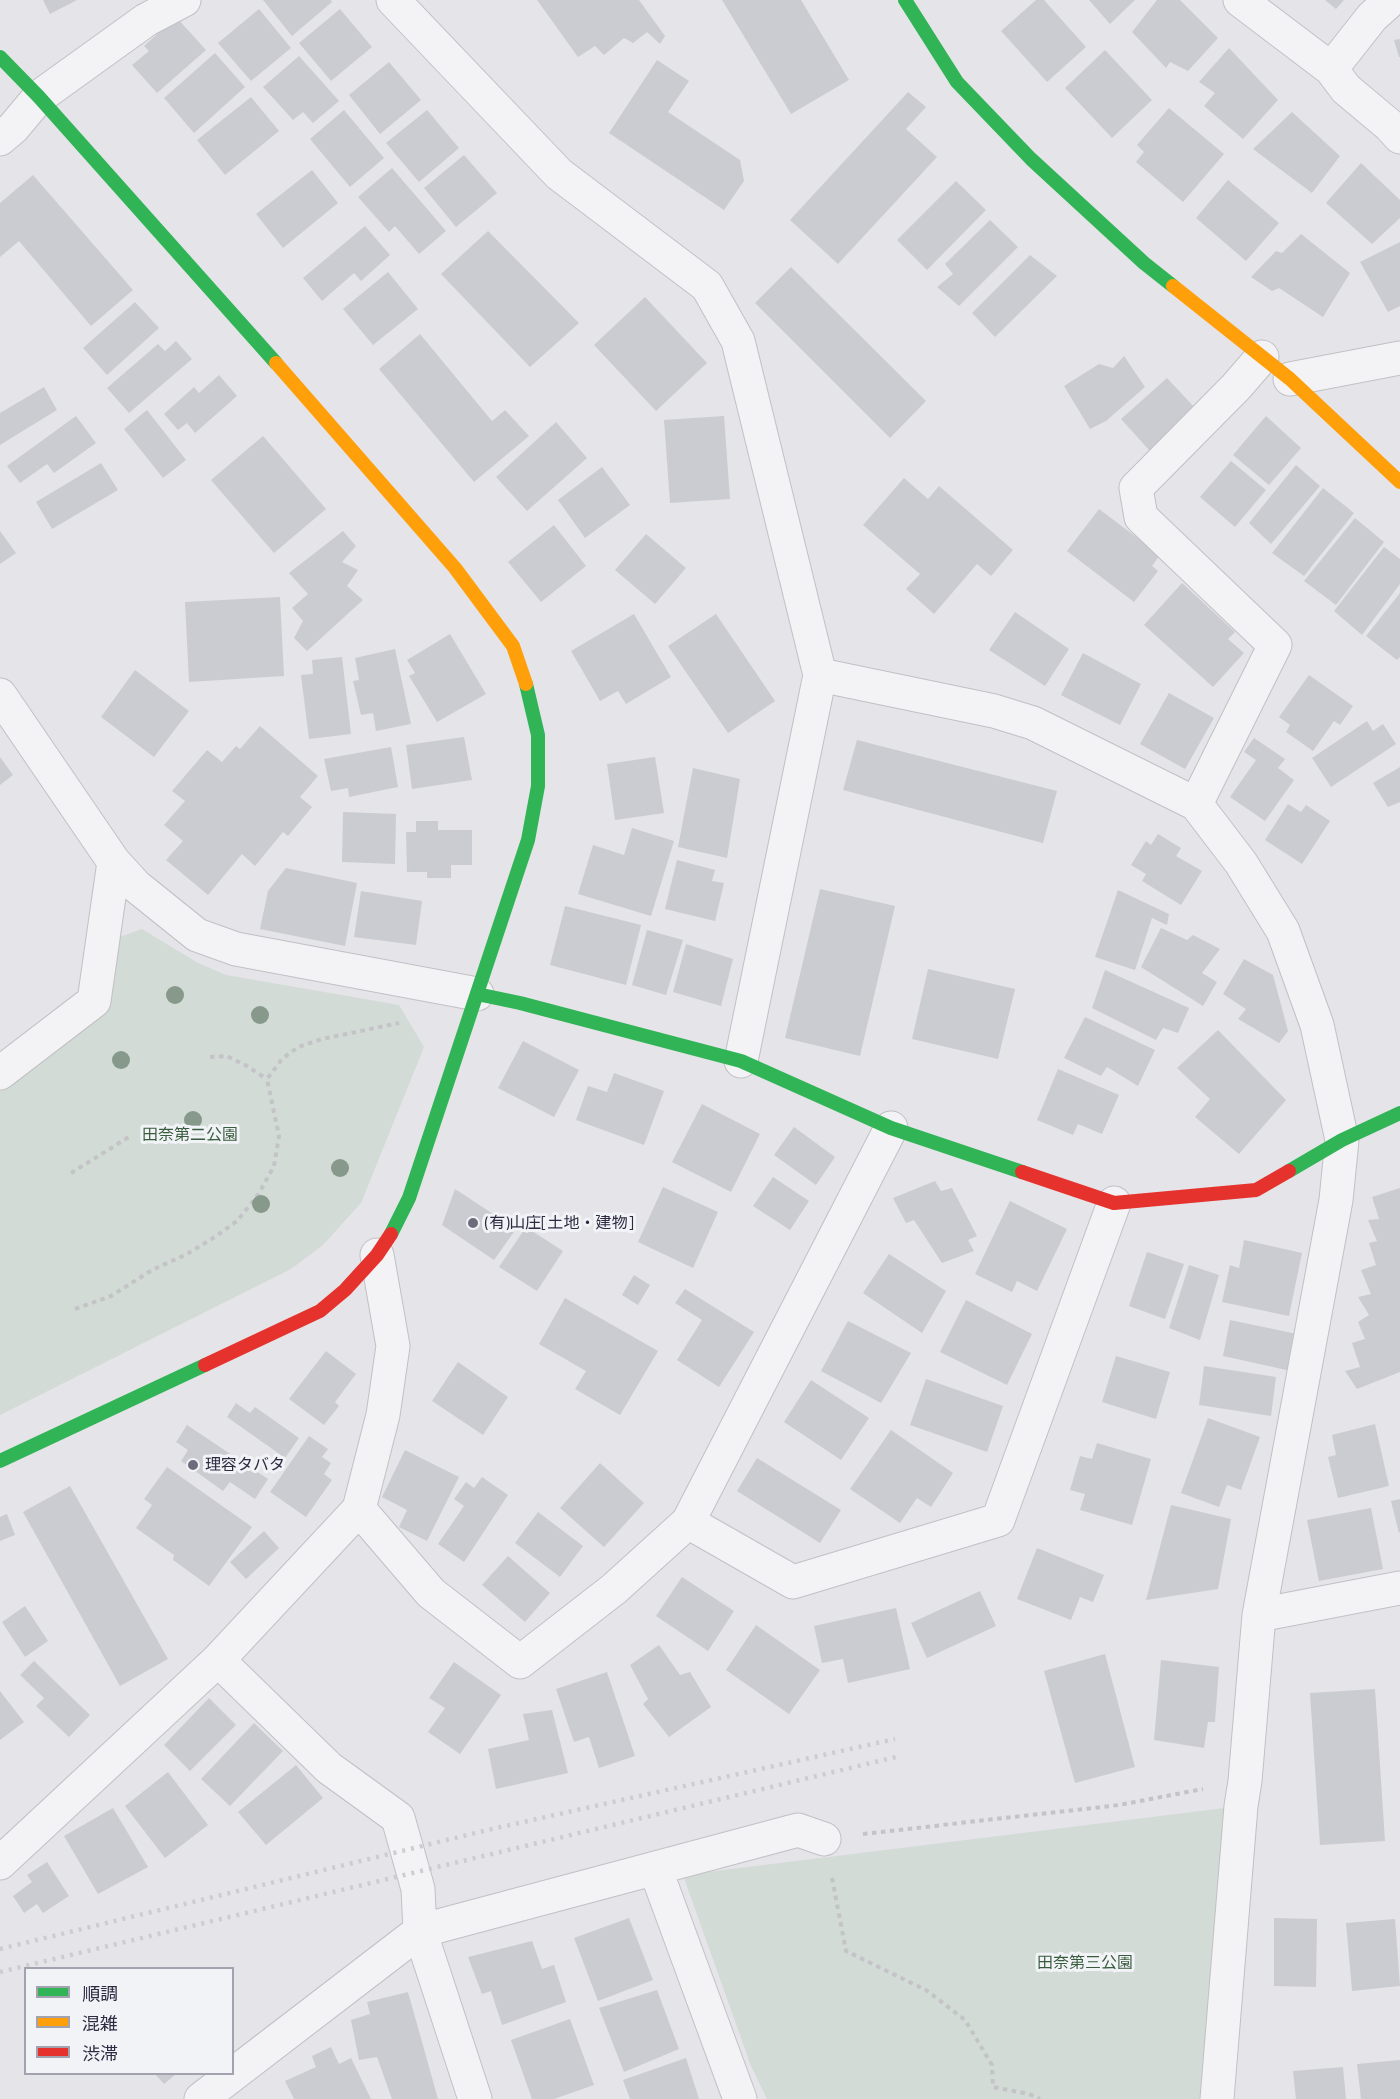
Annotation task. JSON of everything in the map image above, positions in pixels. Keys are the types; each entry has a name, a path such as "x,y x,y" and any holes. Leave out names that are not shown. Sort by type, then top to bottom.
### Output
{"street":[{"path":"0,139 13,128 39,98 146,20 184,0"},
{"path":"393,0 558,174 707,286 738,341 820,675 741,1061"},
{"path":"905,0 957,82 1031,159 1144,263 1290,379 1400,482"},
{"path":"1240,0 1331,69 1346,89 1400,137"},
{"path":"1331,69 1372,17 1391,0"},
{"path":"0,57 39,98 455,568 513,646 529,693 538,735 538,786 528,840 409,1198 395,1228 377,1255 345,1290 320,1311 0,1461"},
{"path":"1196,804 1275,645 1140,518 1136,488 1236,387 1262,357"},
{"path":"1290,379 1400,358"},
{"path":"820,675 994,711 1033,723 1196,804 1241,864 1283,932 1317,1025 1342,1140 1336,1200 1259,1614 1217,2099"},
{"path":"0,695 114,862 157,904 197,935 215,943 236,949 477,993 741,1061 891,1128 1114,1203 1256,1190 1342,1140 1400,1113"},
{"path":"0,1073 94,1001 114,862"},
{"path":"359,1509 431,1593 520,1662 615,1589 688,1522 891,1128"},
{"path":"688,1522 793,1582 998,1520 1114,1203"},
{"path":"0,1863 218,1660 359,1509 383,1414 393,1346 377,1255"},
{"path":"1259,1614 1400,1588"},
{"path":"218,1660 329,1768 398,1818 418,1889 420,1931 475,2099"},
{"path":"234,2074 420,1931 798,1830 824,1839"},
{"path":"655,1868 740,2099"},
{"path":"201,2099 232,2075"}],"path":[{"path":"267,1079 282,1059 298,1047 400,1023"},
{"path":"75,1309 111,1296 152,1270 187,1254 215,1237 237,1221 258,1195 274,1166 279,1136 267,1079 227,1056 210,1057"},
{"path":"71,1173 132,1135"},
{"path":"1040,2099 1029,2094 993,2087 992,2065 965,2020 926,1990 846,1951 824,1839 1119,1805 1245,1781"}],"green space":[{"name":"田奈第二公園","path":"142,929 198,963 226,975 399,1005 424,1047 361,1203 323,1245 291,1269 0,1415 0,1076 83,1005 117,938"},
{"name":"田奈第三公園","path":"1241,1806 1207,2099 767,2099 751,2066 683,1875"}],"building":[{"path":"43,0 77,0 50,14"},
{"path":"263,0 331,0 332,2 292,36"},
{"path":"537,0 639,0 665,36 660,44 647,32 633,43 624,38 604,55 595,46 578,57"},
{"path":"722,0 801,0 849,80 791,114"},
{"path":"1036,0 1044,0 1086,47 1047,82 1001,31"},
{"path":"1089,0 1135,0 1110,24"},
{"path":"1157,0 1180,0 1218,38 1188,71 1170,62 1166,68 1132,32"},
{"path":"1325,0 1344,0 1336,9"},
{"path":"259,9 291,48 251,81 218,43"},
{"path":"340,9 372,47 331,81 299,43"},
{"path":"176,17 206,50 157,93 132,65 149,51 144,46"},
{"path":"1400,39 1400,57 1399,57 1394,40"},
{"path":"1229,48 1278,100 1243,139 1204,106 1215,93 1199,82"},
{"path":"1105,50 1152,100 1112,138 1065,88"},
{"path":"215,53 245,87 194,133 164,98"},
{"path":"299,56 339,101 313,123 303,112 293,120 263,87"},
{"path":"657,60 689,81 668,112 740,160 744,181 724,210 609,133"},
{"path":"389,62 421,100 380,134 349,95"},
{"path":"908,92 926,107 906,129 937,157 838,264 790,220"},
{"path":"251,97 279,131 225,175 197,140"},
{"path":"1169,108 1224,154 1183,202 1136,162 1144,152 1137,145"},
{"path":"344,110 384,158 350,187 310,139"},
{"path":"427,110 459,148 419,182 386,143"},
{"path":"1292,112 1340,156 1312,193 1253,149"},
{"path":"464,155 497,193 456,227 424,188"},
{"path":"1361,163 1400,200 1400,218 1372,244 1326,203"},
{"path":"392,168 446,231 419,254 395,226 389,232 358,197"},
{"path":"312,170 338,203 283,248 256,214"},
{"path":"33,175 133,290 91,326 19,241 0,257 0,203"},
{"path":"1228,180 1279,223 1246,261 1196,218"},
{"path":"956,181 986,210 927,270 897,240"},
{"path":"990,220 1018,247 959,306 937,287 953,274 945,264"},
{"path":"365,226 390,255 361,281 354,273 322,301 303,278"},
{"path":"488,231 579,323 530,367 441,274"},
{"path":"1301,234 1350,273 1323,317 1279,288 1272,291 1251,277 1276,251 1282,253"},
{"path":"1400,242 1400,306 1388,312 1360,262"},
{"path":"1030,255 1057,276 995,337 972,313"},
{"path":"791,267 926,401 890,438 755,303"},
{"path":"388,272 418,309 373,345 343,309"},
{"path":"645,297 707,363 656,411 594,345"},
{"path":"135,302 159,328 107,375 83,348"},
{"path":"420,334 492,421 505,410 529,436 474,482 379,369"},
{"path":"176,341 192,359 129,413 107,388 158,344 165,351"},
{"path":"1124,356 1145,387 1106,421 1090,429 1064,386 1099,364 1113,368"},
{"path":"219,375 237,396 195,433 187,423 178,430 164,414 194,387 199,393"},
{"path":"1167,378 1196,409 1150,451 1121,419"},
{"path":"44,387 57,410 0,445 0,413"},
{"path":"147,410 186,460 163,478 124,429"},
{"path":"76,416 96,443 54,473 47,464 20,483 7,466"},
{"path":"724,416 730,499 670,503 664,420"},
{"path":"1266,416 1301,448 1269,485 1233,455"},
{"path":"556,422 587,458 527,511 496,477"},
{"path":"263,436 326,509 274,553 211,480"},
{"path":"1231,461 1266,490 1235,527 1200,497"},
{"path":"101,463 118,490 52,529 36,502"},
{"path":"1296,465 1320,486 1271,544 1249,523"},
{"path":"602,467 630,505 585,538 558,500"},
{"path":"904,478 928,499 939,486 1013,550 991,576 977,564 934,614 906,589 920,574 863,525"},
{"path":"1323,488 1354,513 1304,576 1272,553"},
{"path":"1099,509 1160,555 1152,566 1158,571 1134,602 1067,551"},
{"path":"1355,518 1384,542 1336,605 1304,581"},
{"path":"554,525 586,566 541,602 508,562"},
{"path":"0,531 16,553 0,564"},
{"path":"343,531 356,546 342,562 358,570 347,586 363,600 307,651 294,638 303,621 292,608 308,594 289,573"},
{"path":"646,534 686,568 655,604 615,570"},
{"path":"1384,547 1400,559 1400,584 1362,635 1334,611"},
{"path":"1182,583 1235,632 1228,639 1244,653 1213,687 1144,625"},
{"path":"1400,593 1400,657 1397,660 1366,636"},
{"path":"280,597 284,676 189,682 185,602"},
{"path":"1015,612 1069,649 1045,686 989,650"},
{"path":"634,614 671,677 626,704 618,691 600,701 571,651"},
{"path":"716,614 775,701 728,733 668,646"},
{"path":"450,634 486,694 437,722 409,676 415,673 407,660"},
{"path":"395,649 411,724 376,731 373,713 361,715 353,681 359,680 355,658"},
{"path":"1083,653 1141,684 1120,725 1061,695"},
{"path":"342,657 351,734 309,739 301,675 313,674 312,660"},
{"path":"135,670 189,711 154,757 101,717"},
{"path":"1309,675 1353,706 1340,725 1334,721 1313,751 1286,732 1290,725 1279,717"},
{"path":"1169,693 1214,718 1185,769 1140,744"},
{"path":"1367,721 1373,731 1383,724 1396,744 1331,787 1312,758"},
{"path":"260,726 318,776 300,797 312,807 288,836 283,832 255,866 242,854 208,895 166,860 183,841 164,825 185,801 172,791 207,750 222,762 236,746 240,749"},
{"path":"464,737 472,780 412,789 406,745"},
{"path":"1254,738 1285,759 1278,768 1294,780 1265,821 1230,797 1256,760 1244,752"},
{"path":"857,740 1057,791 1043,843 843,790"},
{"path":"391,747 398,787 349,797 348,788 331,791 324,759"},
{"path":"0,757 13,775 0,785"},
{"path":"655,757 664,813 615,820 607,764"},
{"path":"1400,767 1400,802 1388,807 1373,783"},
{"path":"693,768 740,779 727,858 678,847"},
{"path":"1288,804 1301,812 1306,805 1330,821 1302,864 1265,840"},
{"path":"343,812 396,814 395,864 342,862"},
{"path":"416,821 438,821 438,830 472,830 472,865 451,865 451,878 427,878 427,872 407,872 406,832 416,832"},
{"path":"632,828 674,841 651,916 578,894 593,845 624,855"},
{"path":"1158,834 1181,848 1176,856 1202,871 1181,905 1142,881 1146,874 1131,865 1146,841 1151,845"},
{"path":"677,860 715,870 712,881 724,883 715,921 665,909"},
{"path":"286,868 357,883 345,946 260,929 268,891"},
{"path":"820,889 895,906 860,1056 785,1038"},
{"path":"1118,890 1169,914 1167,925 1152,918 1135,970 1095,957"},
{"path":"361,891 422,901 416,945 354,937"},
{"path":"565,906 641,925 626,985 550,965"},
{"path":"1161,928 1187,940 1193,935 1220,949 1202,973 1217,982 1203,1006 1141,967"},
{"path":"647,930 683,940 666,995 632,985"},
{"path":"686,944 733,959 721,1006 673,992"},
{"path":"1244,959 1273,975 1288,1031 1279,1043 1238,1019 1246,1009 1223,994"},
{"path":"928,969 1015,989 998,1059 912,1039"},
{"path":"1105,970 1189,1008 1178,1033 1163,1028 1156,1040 1092,1008"},
{"path":"1085,1017 1155,1050 1138,1086 1107,1067 1101,1076 1064,1058"},
{"path":"1218,1030 1286,1100 1239,1154 1195,1117 1210,1099 1177,1068"},
{"path":"523,1041 579,1070 554,1117 498,1088"},
{"path":"1058,1069 1119,1095 1102,1134 1078,1124 1073,1135 1037,1120"},
{"path":"614,1073 664,1091 644,1145 576,1120 588,1086 607,1092"},
{"path":"702,1104 760,1134 731,1192 672,1162"},
{"path":"794,1127 835,1157 816,1185 774,1155"},
{"path":"773,1177 809,1201 790,1230 753,1206"},
{"path":"935,1181 941,1191 952,1188 977,1236 968,1240 974,1251 942,1263 914,1220 906,1223 893,1198"},
{"path":"663,1187 718,1212 693,1268 638,1242"},
{"path":"1400,1188 1400,1372 1357,1389 1345,1371 1360,1367 1352,1343 1365,1339 1358,1322 1369,1315 1358,1297 1371,1294 1361,1270 1376,1265 1369,1243 1377,1241 1368,1220 1379,1219 1372,1197"},
{"path":"455,1189 516,1229 494,1260 442,1225"},
{"path":"1010,1201 1067,1229 1037,1291 1017,1281 1012,1292 975,1274"},
{"path":"526,1227 563,1251 537,1291 499,1267"},
{"path":"1244,1240 1302,1253 1289,1316 1222,1302 1230,1265 1239,1268"},
{"path":"1147,1252 1184,1264 1165,1319 1129,1306"},
{"path":"889,1254 946,1291 922,1333 863,1293"},
{"path":"1189,1265 1219,1275 1200,1340 1169,1328"},
{"path":"634,1275 650,1285 638,1305 622,1295"},
{"path":"685,1289 754,1332 719,1387 677,1360 702,1320 675,1303"},
{"path":"565,1298 658,1351 620,1415 575,1389 586,1371 539,1344"},
{"path":"966,1300 1032,1334 1007,1385 940,1352"},
{"path":"1230,1320 1297,1334 1291,1371 1223,1356"},
{"path":"848,1321 911,1353 881,1403 821,1371"},
{"path":"326,1351 356,1374 335,1402 339,1406 324,1425 289,1399"},
{"path":"1116,1356 1170,1372 1156,1419 1102,1402"},
{"path":"458,1362 508,1397 483,1435 432,1401"},
{"path":"1204,1366 1276,1377 1271,1416 1199,1405"},
{"path":"926,1379 1003,1406 987,1452 910,1425"},
{"path":"811,1380 869,1418 841,1460 784,1422"},
{"path":"236,1403 250,1413 255,1407 299,1438 285,1458 227,1417"},
{"path":"1208,1418 1260,1437 1241,1490 1227,1485 1219,1507 1181,1493"},
{"path":"1375,1424 1389,1486 1338,1498 1328,1457 1336,1455 1332,1435"},
{"path":"187,1425 268,1479 255,1499 230,1482 223,1491 181,1461 188,1450 176,1442"},
{"path":"891,1430 953,1473 931,1507 917,1498 900,1523 850,1489"},
{"path":"309,1436 328,1449 322,1457 331,1463 324,1474 332,1480 306,1517 270,1492"},
{"path":"1097,1443 1151,1459 1132,1525 1080,1510 1085,1494 1070,1490 1080,1456 1092,1459"},
{"path":"405,1450 459,1477 427,1541 399,1527 407,1510 382,1497"},
{"path":"757,1458 841,1510 820,1543 737,1491"},
{"path":"600,1463 644,1503 604,1547 560,1508"},
{"path":"167,1467 252,1527 209,1586 173,1560 174,1555 136,1528 152,1505 144,1499"},
{"path":"482,1477 508,1495 464,1562 438,1544 464,1506 454,1499 466,1482 474,1488"},
{"path":"70,1486 168,1659 120,1686 23,1512"},
{"path":"1400,1499 1400,1532 1399,1533 1391,1501"},
{"path":"1171,1505 1231,1519 1218,1589 1146,1600"},
{"path":"1371,1508 1383,1569 1319,1581 1307,1520"},
{"path":"538,1512 583,1546 560,1577 515,1543"},
{"path":"7,1514 15,1535 0,1541 0,1517"},
{"path":"264,1531 279,1548 246,1579 230,1562"},
{"path":"1037,1548 1104,1575 1093,1602 1080,1597 1071,1620 1017,1599"},
{"path":"508,1556 550,1593 525,1622 482,1585"},
{"path":"682,1577 734,1611 708,1651 656,1616"},
{"path":"980,1591 996,1626 927,1658 911,1623"},
{"path":"25,1606 48,1641 25,1657 2,1622"},
{"path":"896,1608 910,1669 848,1683 843,1659 822,1663 814,1626"},
{"path":"756,1625 820,1670 789,1714 726,1670"},
{"path":"659,1645 680,1675 690,1672 711,1707 669,1737 643,1704 648,1699 630,1665"},
{"path":"1105,1654 1135,1767 1075,1783 1044,1671"},
{"path":"1161,1660 1219,1667 1215,1722 1208,1722 1204,1748 1154,1740"},
{"path":"34,1661 90,1715 69,1737 36,1706 44,1698 20,1675"},
{"path":"454,1662 501,1695 460,1754 428,1732 445,1708 429,1698"},
{"path":"607,1672 635,1756 599,1768 589,1737 574,1742 556,1689"},
{"path":"1375,1689 1385,1841 1320,1845 1310,1693"},
{"path":"0,1691 24,1722 0,1740"},
{"path":"209,1698 236,1725 190,1771 164,1745"},
{"path":"552,1710 568,1773 496,1789 488,1749 529,1740 523,1714"},
{"path":"254,1723 283,1751 230,1806 201,1779"},
{"path":"296,1765 323,1798 266,1845 238,1812"},
{"path":"168,1772 208,1825 165,1858 125,1806"},
{"path":"113,1808 148,1867 98,1894 64,1836"},
{"path":"47,1862 69,1896 43,1913 37,1904 24,1913 13,1896 32,1882 27,1875"},
{"path":"629,1918 653,1980 598,2001 574,1938"},
{"path":"1274,1918 1317,1919 1316,1987 1274,1986"},
{"path":"1395,1919 1400,1986 1352,1991 1346,1923"},
{"path":"532,1941 542,1969 554,1965 566,2002 502,2025 491,1991 482,1994 468,1957"},
{"path":"657,1990 679,2049 624,2072 599,2008"},
{"path":"408,1992 438,2099 392,2099 377,2057 359,2060 351,2020 370,2014 367,2002"},
{"path":"570,2019 594,2085 554,2099 532,2099 511,2040"},
{"path":"331,2047 339,2064 351,2058 371,2099 294,2099 285,2081 316,2067 312,2056"},
{"path":"686,2058 699,2099 630,2099 623,2080"},
{"path":"1400,2060 1400,2099 1361,2099 1357,2064"},
{"path":"1343,2067 1346,2099 1296,2099 1293,2071"},
{"path":"156,2075 175,2075 164,2084"}],"railway":[{"path":"0,1949 492,1829 895,1739"},
{"path":"0,1972 896,1757"}],"traffic: fast":[{"path":"905,0 957,82 1031,159 1144,263 1173,286"},
{"path":"0,57 39,97 276,363"},
{"path":"391,1234 409,1198 528,840 538,786 538,735 526,684"},
{"path":"477,994 520,1003 741,1061 891,1128 1022,1172"},
{"path":"1289,1171 1342,1140 1400,1113"},
{"path":"0,1461 205,1365"}],"traffic: slow":[{"path":"1173,286 1290,379 1400,482"},
{"path":"276,363 455,568 513,646 526,684"}],"traffic: jam":[{"path":"1022,1172 1114,1203 1256,1190 1289,1171"},
{"path":"205,1365 320,1311 345,1290 377,1255 391,1234"}],"place":[{"name":"(有)山庄[土地・建物]","path":"473,1223"},
{"name":"理容タバタ","path":"193,1465"}]}
